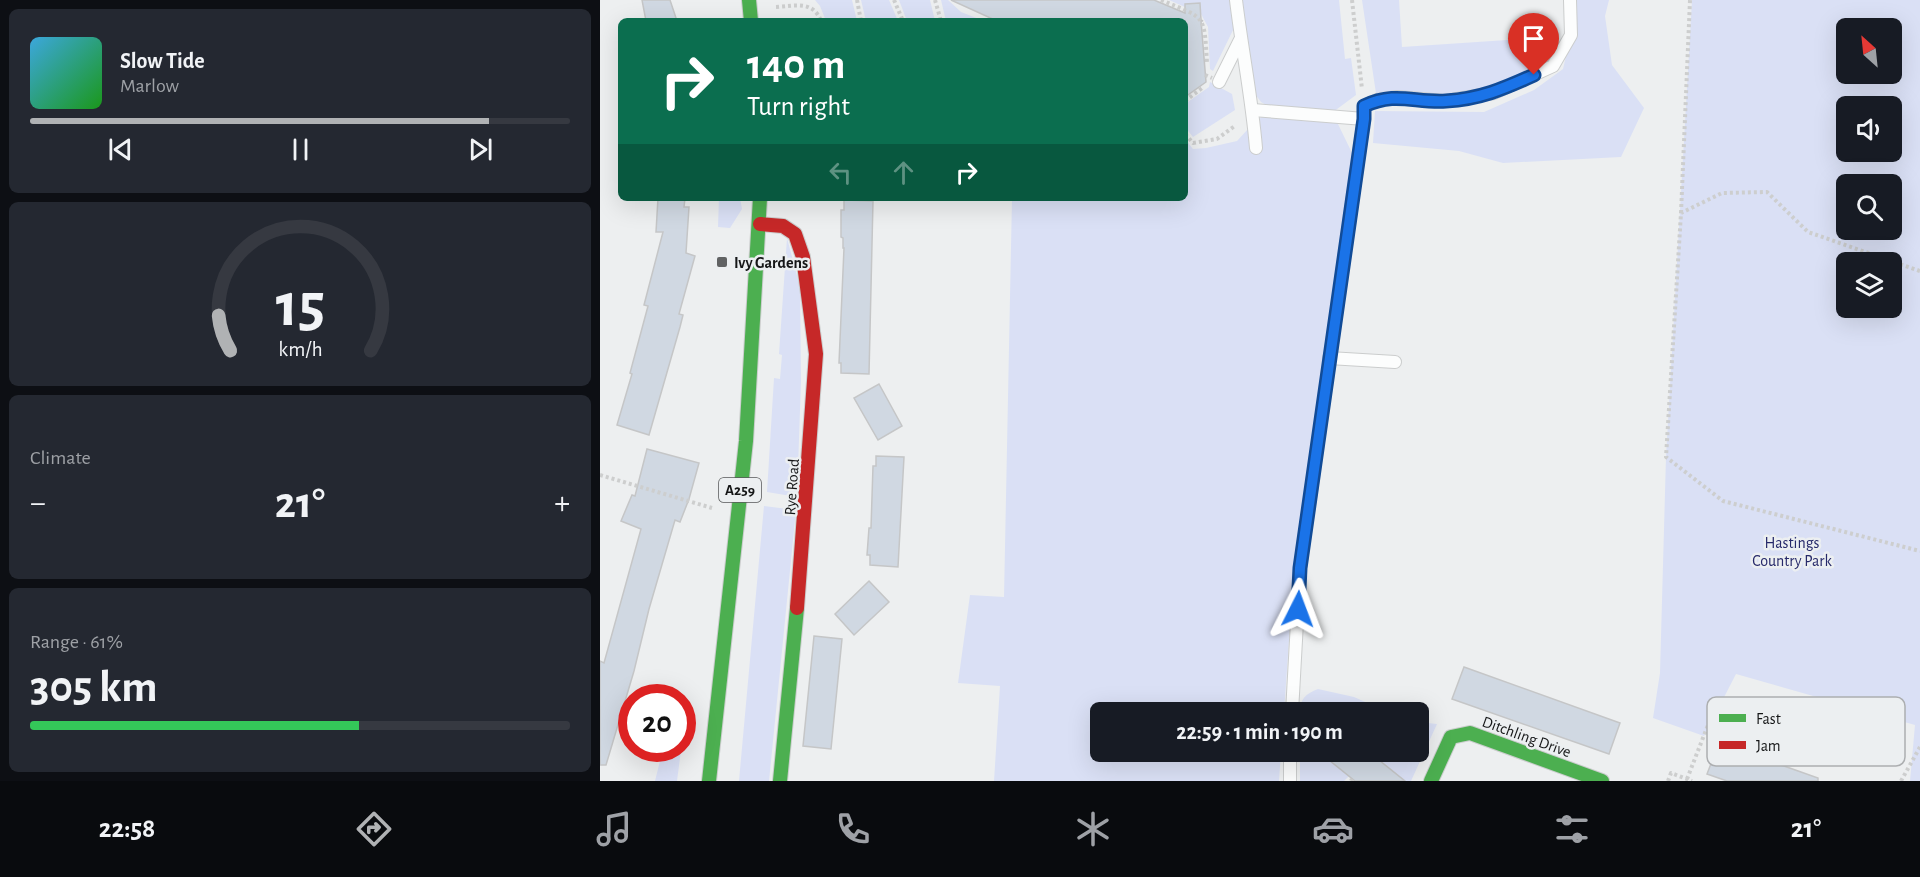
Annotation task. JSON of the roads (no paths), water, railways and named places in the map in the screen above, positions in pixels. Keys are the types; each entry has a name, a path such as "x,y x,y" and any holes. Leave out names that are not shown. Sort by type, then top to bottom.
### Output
{"main road":[{"path":"749,0 751,18"},
{"name":"A259","path":"709,781 746,441 760,201"},
{"name":"Rye Road","path":"760,224 783,226 795,234 802,257 816,354 803,551 780,781"},
{"name":"Ditchling Drive","path":"1431,781 1451,737 1470,733 1602,781"}],"lane":[{"path":"1236,0 1257,148"},
{"path":"1293,702 1300,568 1364,113 1377,100 1397,97 1445,101 1494,93 1553,66 1571,35 1570,0"},
{"path":"1213,82 1241,39"},
{"path":"1253,110 1364,113"},
{"path":"1329,358 1395,362"},
{"path":"1290,762 1290,781"}],"place":[{"name":"Ivy Gardens","path":"722,262"}],"park label":[{"name":"Hastings Country Park","path":"1792,551"}]}
